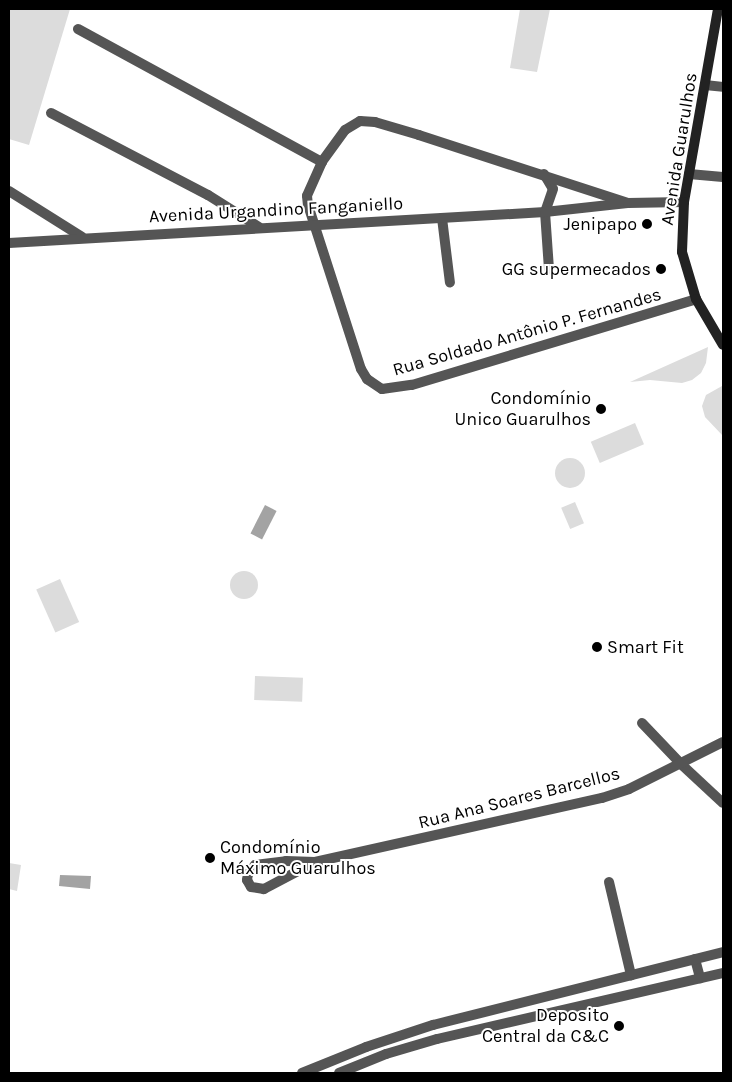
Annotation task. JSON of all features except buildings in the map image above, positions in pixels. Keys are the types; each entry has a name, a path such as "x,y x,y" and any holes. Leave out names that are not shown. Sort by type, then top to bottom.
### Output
{"main road":[{"name":"Avenida Guarulhos","path":"718,9 684,202 682,252 696,299 723,345"}],"street":[{"path":"78,29 322,162"},
{"path":"705,85 723,87"},
{"path":"51,113 208,196 259,227"},
{"name":"Rua Soldado Antônio P. Fernandes","path":"628,203 544,174 375,122 360,121 352,124 322,162 307,196 361,369 367,379 382,389 412,385 696,299"},
{"path":"544,174 553,189 545,212 549,269"},
{"path":"689,174 723,177"},
{"path":"9,190 82,237"},
{"name":"Avenida Urgandino Fanganiello","path":"9,242 545,212 628,203 684,202"},
{"path":"442,218 450,283"},
{"path":"642,723 723,803"},
{"name":"Rua Ana Soares Barcellos","path":"315,862 602,798 629,789 723,742"},
{"path":"286,861 315,862 264,889 251,887 246,880 255,865 286,861"},
{"path":"609,882 631,975"},
{"path":"302,1073 366,1047 433,1025 723,952"},
{"path":"695,959 700,978"},
{"path":"339,1073 386,1054 437,1039 723,973"}],"shaded area":[{"path":"9,9 70,9 29,145 9,139"},
{"path":"520,9 550,9 537,72 510,68"},
{"path":"708,347 706,363 701,373 692,380 682,383 650,380 630,382"},
{"path":"722,386 723,436 705,417 702,406 706,395"},
{"path":"635,423 644,444 600,463 591,442"},
{"path":"570,458 581,462 585,473 581,484 570,488 559,484 555,473 559,462"},
{"path":"575,502 584,523 570,529 561,508"},
{"path":"265,505 277,511 262,539 250,534"},
{"path":"244,571 254,575 258,585 254,595 244,599 234,595 230,585 234,575"},
{"path":"60,579 79,622 55,633 36,590"},
{"path":"255,676 303,678 302,702 254,700"},
{"path":"9,863 21,865 17,891 9,889"},
{"path":"60,875 91,876 90,889 59,886"}],"place":[{"name":"Jenipapo","path":"647,224"},
{"name":"GG supermecados","path":"661,269"},
{"name":"Condomínio Unico Guarulhos","path":"601,409"},
{"name":"Smart Fit","path":"597,647"},
{"name":"Condomínio Máximo Guarulhos","path":"210,858"},
{"name":"Deposito Central da C&C","path":"619,1026"}]}
